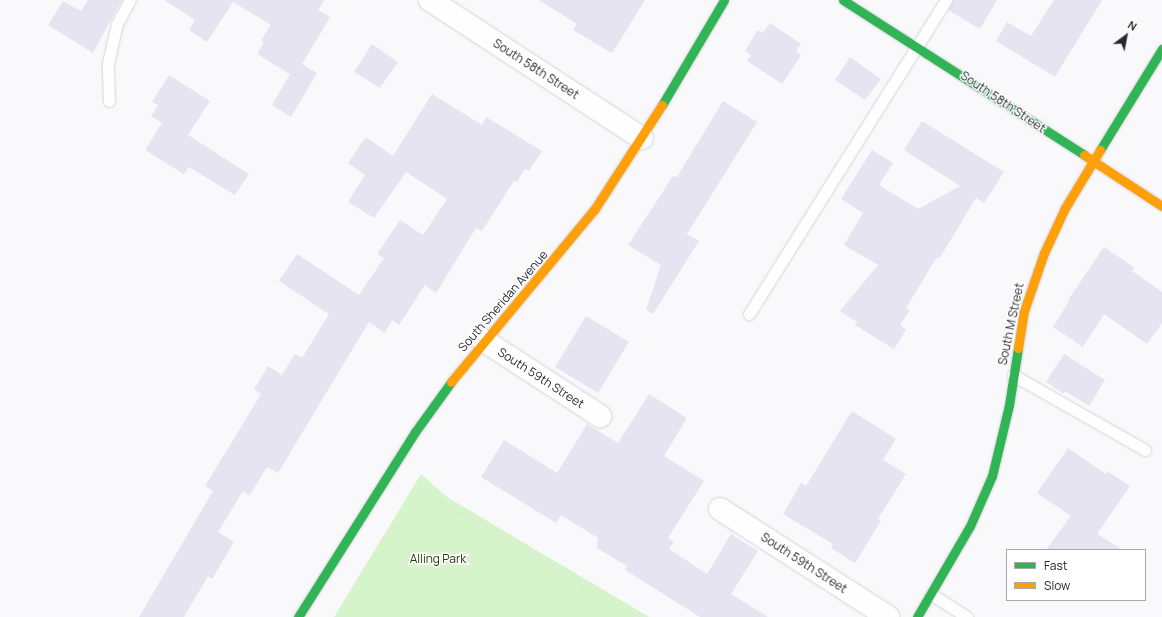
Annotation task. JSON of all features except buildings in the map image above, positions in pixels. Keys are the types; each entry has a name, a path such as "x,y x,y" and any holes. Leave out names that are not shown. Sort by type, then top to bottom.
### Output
{"street":[{"name":"South 58th Street","path":"430,0 642,138"},
{"name":"South Sheridan Avenue","path":"298,617 415,432 483,340 566,246 594,210 642,138 724,0"},
{"name":"South 58th Street","path":"843,0 918,46 1092,162 1162,206"},
{"name":"South M Street","path":"917,617 970,526 992,476 1009,405 1024,311 1032,281 1054,229 1092,162 1162,49"},
{"name":"South 59th Street","path":"483,340 600,416"},
{"name":"South 59th Street","path":"720,509 888,617"}],"lane":[{"path":"110,101 108,63 117,24 130,0"},
{"path":"749,314 946,0"},
{"path":"1013,375 1145,450"},
{"path":"931,594 967,617"}],"path":[{"path":"414,484 639,617"}],"green space":[{"name":"Alling Park","path":"421,474 447,497 649,617 334,617"}],"traffic: fast":[{"path":"662,105 724,0"},
{"path":"843,0 1084,155"},
{"path":"1100,150 1162,49"},
{"path":"917,617 970,526 992,476 1009,405 1018,348"},
{"path":"298,617 415,432 451,382"}],"traffic: slow":[{"path":"451,382 594,210 662,105"},
{"path":"1018,348 1024,311 1044,253 1065,208 1100,150"},
{"path":"1084,155 1162,206"}]}
